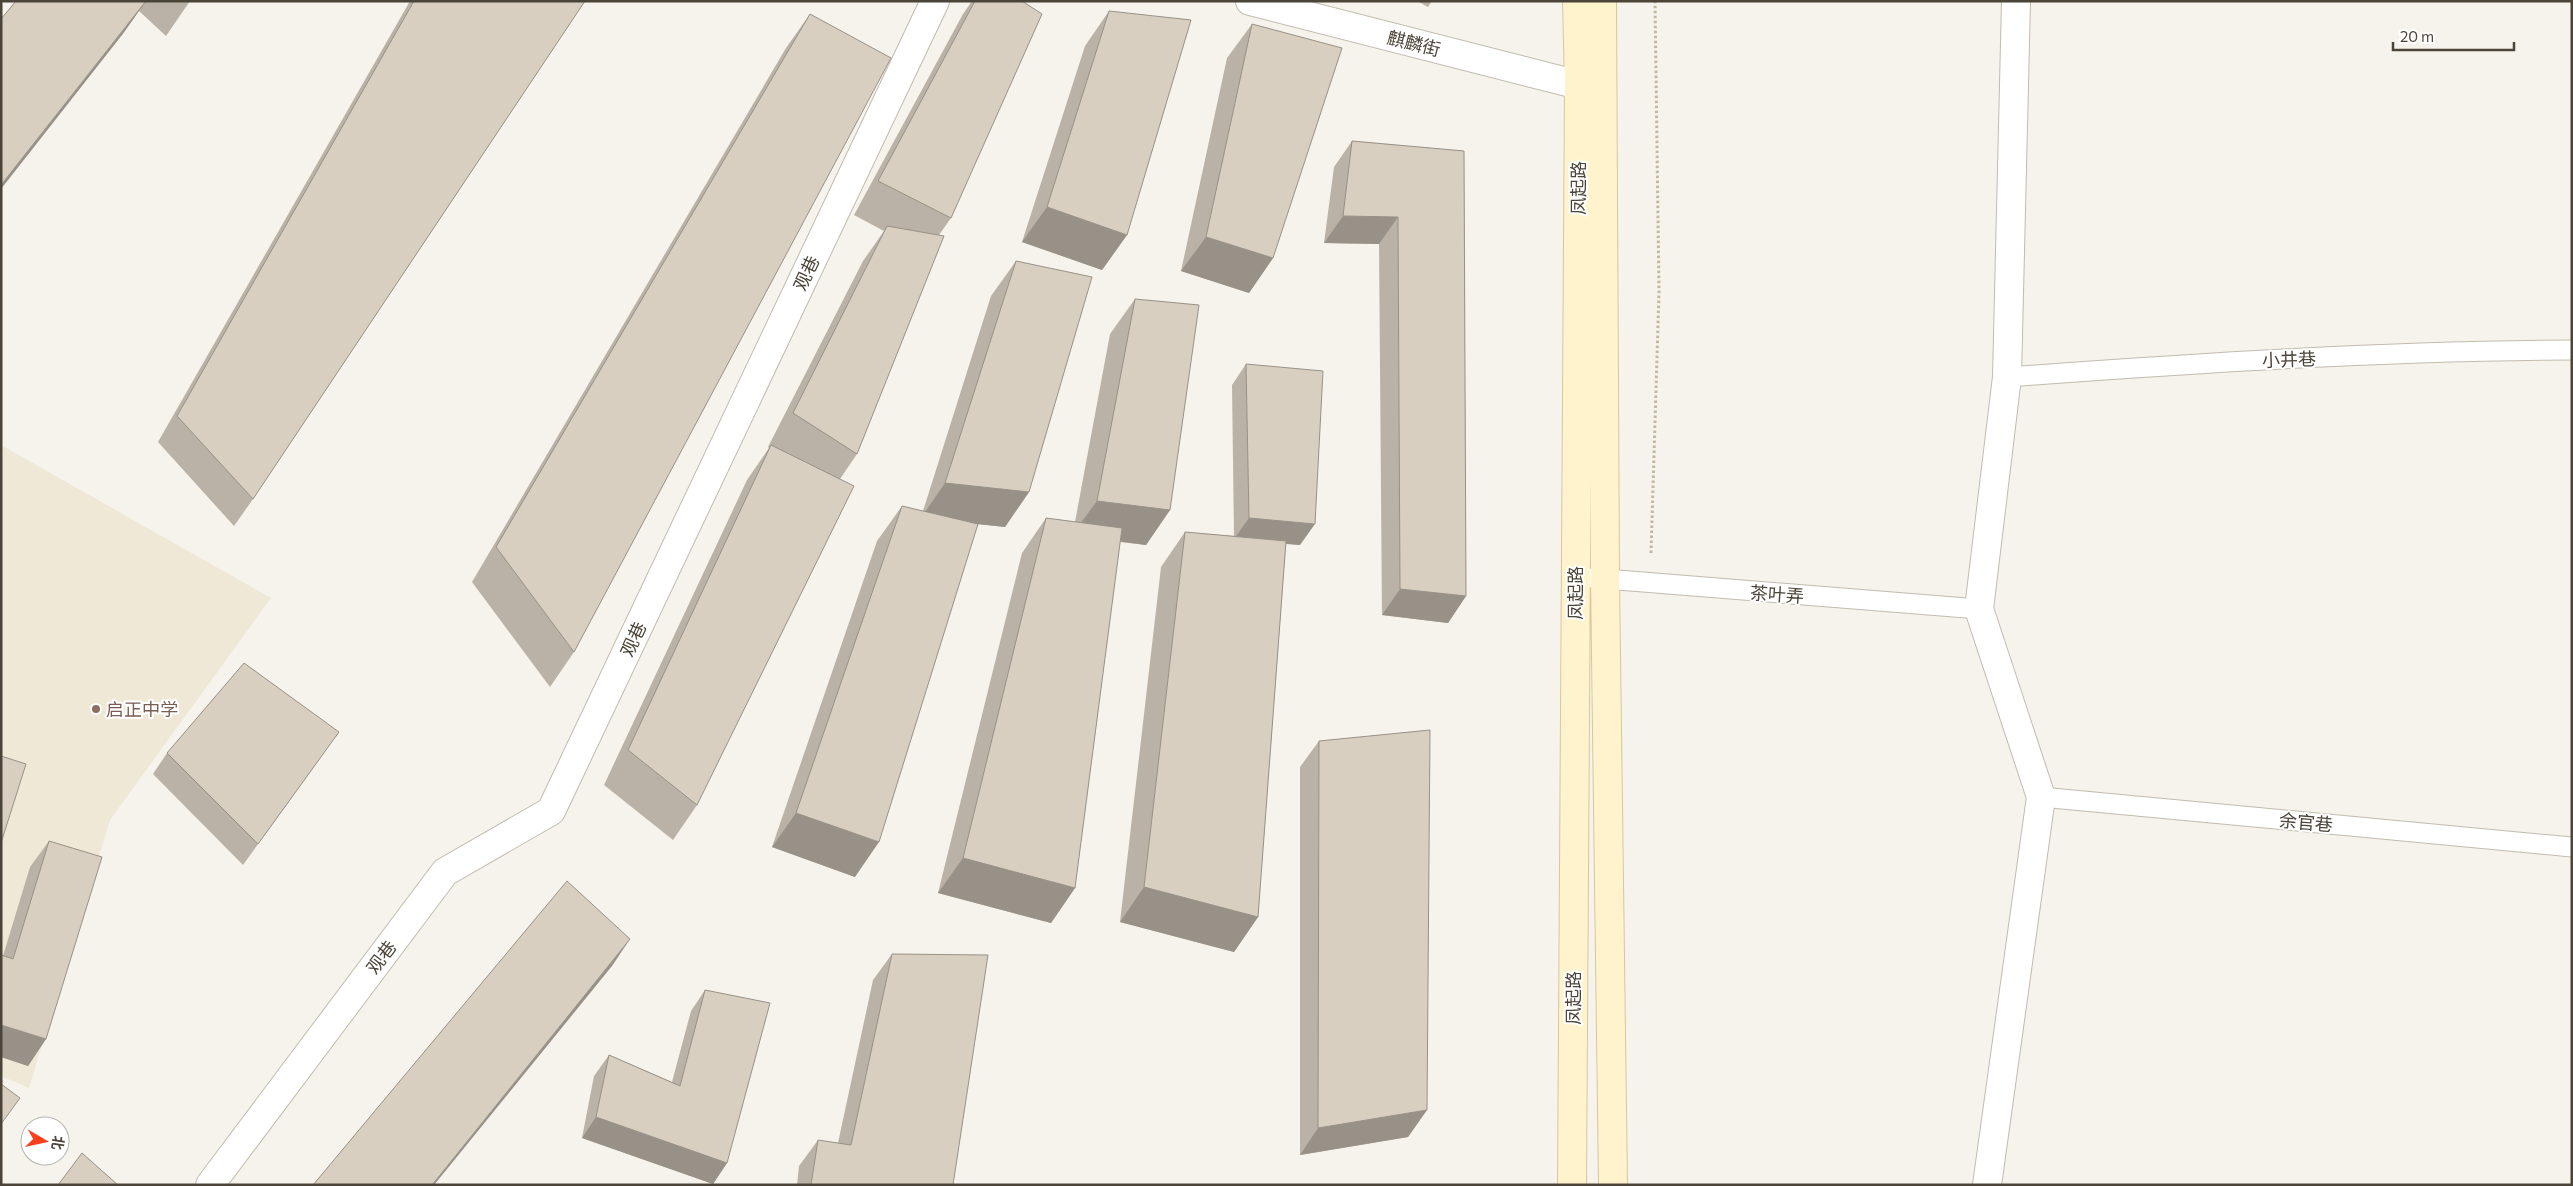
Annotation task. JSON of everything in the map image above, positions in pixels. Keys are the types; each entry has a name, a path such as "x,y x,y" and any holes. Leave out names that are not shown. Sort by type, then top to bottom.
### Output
{"main road":[{"name":"凤起路","path":"1572,1185 1577,1"},
{"path":"1602,1 1613,1185"}],"street":[{"name":"观巷","path":"210,1185 445,872 551,811 935,1"},
{"name":"麒麟街","path":"1250,1 1578,85"},
{"path":"1987,1185 2041,797 1979,609 2007,377 2016,1"}],"lane":[{"name":"小井巷","path":"2007,377 2215,362 2476,351 2572,350"},
{"name":"茶叶弄","path":"1575,575 1650,584 1979,609"},
{"name":"余官巷","path":"2041,797 2572,846"}],"path":[{"path":"1650,584 1658,292 1655,1"}],"shaded area":[{"name":"启正中学","path":"1,445 271,598 110,820 29,1088 1,1076"}],"building":[{"path":"16,1 146,1 1,185 1,19"},
{"path":"414,1 585,1 253,499 177,416"},
{"path":"975,1 1022,1 1042,14 951,218 878,181"},
{"path":"1109,11 1191,20 1127,235 1047,207"},
{"path":"810,14 891,58 574,652 496,547"},
{"path":"1252,24 1342,48 1273,258 1206,237"},
{"path":"1352,141 1464,151 1466,596 1400,589 1398,217 1343,216"},
{"path":"887,226 944,236 857,454 793,413"},
{"path":"1016,261 1092,277 1029,492 945,483"},
{"path":"1135,299 1199,305 1170,510 1097,501"},
{"path":"1246,364 1323,371 1315,524 1249,518"},
{"path":"771,445 854,486 697,805 628,750"},
{"path":"902,506 978,524 879,842 796,813"},
{"path":"1046,518 1122,528 1075,888 963,858"},
{"path":"1185,532 1286,541 1258,917 1144,887"},
{"path":"244,663 339,732 258,844 167,753"},
{"path":"1430,730 1427,1110 1318,1128 1319,741"},
{"path":"1,756 26,764 1,843"},
{"path":"49,841 102,857 46,1039 1,1025 1,955 13,959"},
{"path":"567,881 630,939 432,1185 313,1185"},
{"path":"892,954 988,955 953,1185 811,1185 818,1140 851,1145"},
{"path":"705,990 770,1003 727,1163 596,1117 609,1055 680,1086"},
{"path":"1,1084 20,1098 1,1124"},
{"path":"82,1153 118,1185 58,1185"}],"place":[{"name":"启正中学","path":"96,709"}]}
